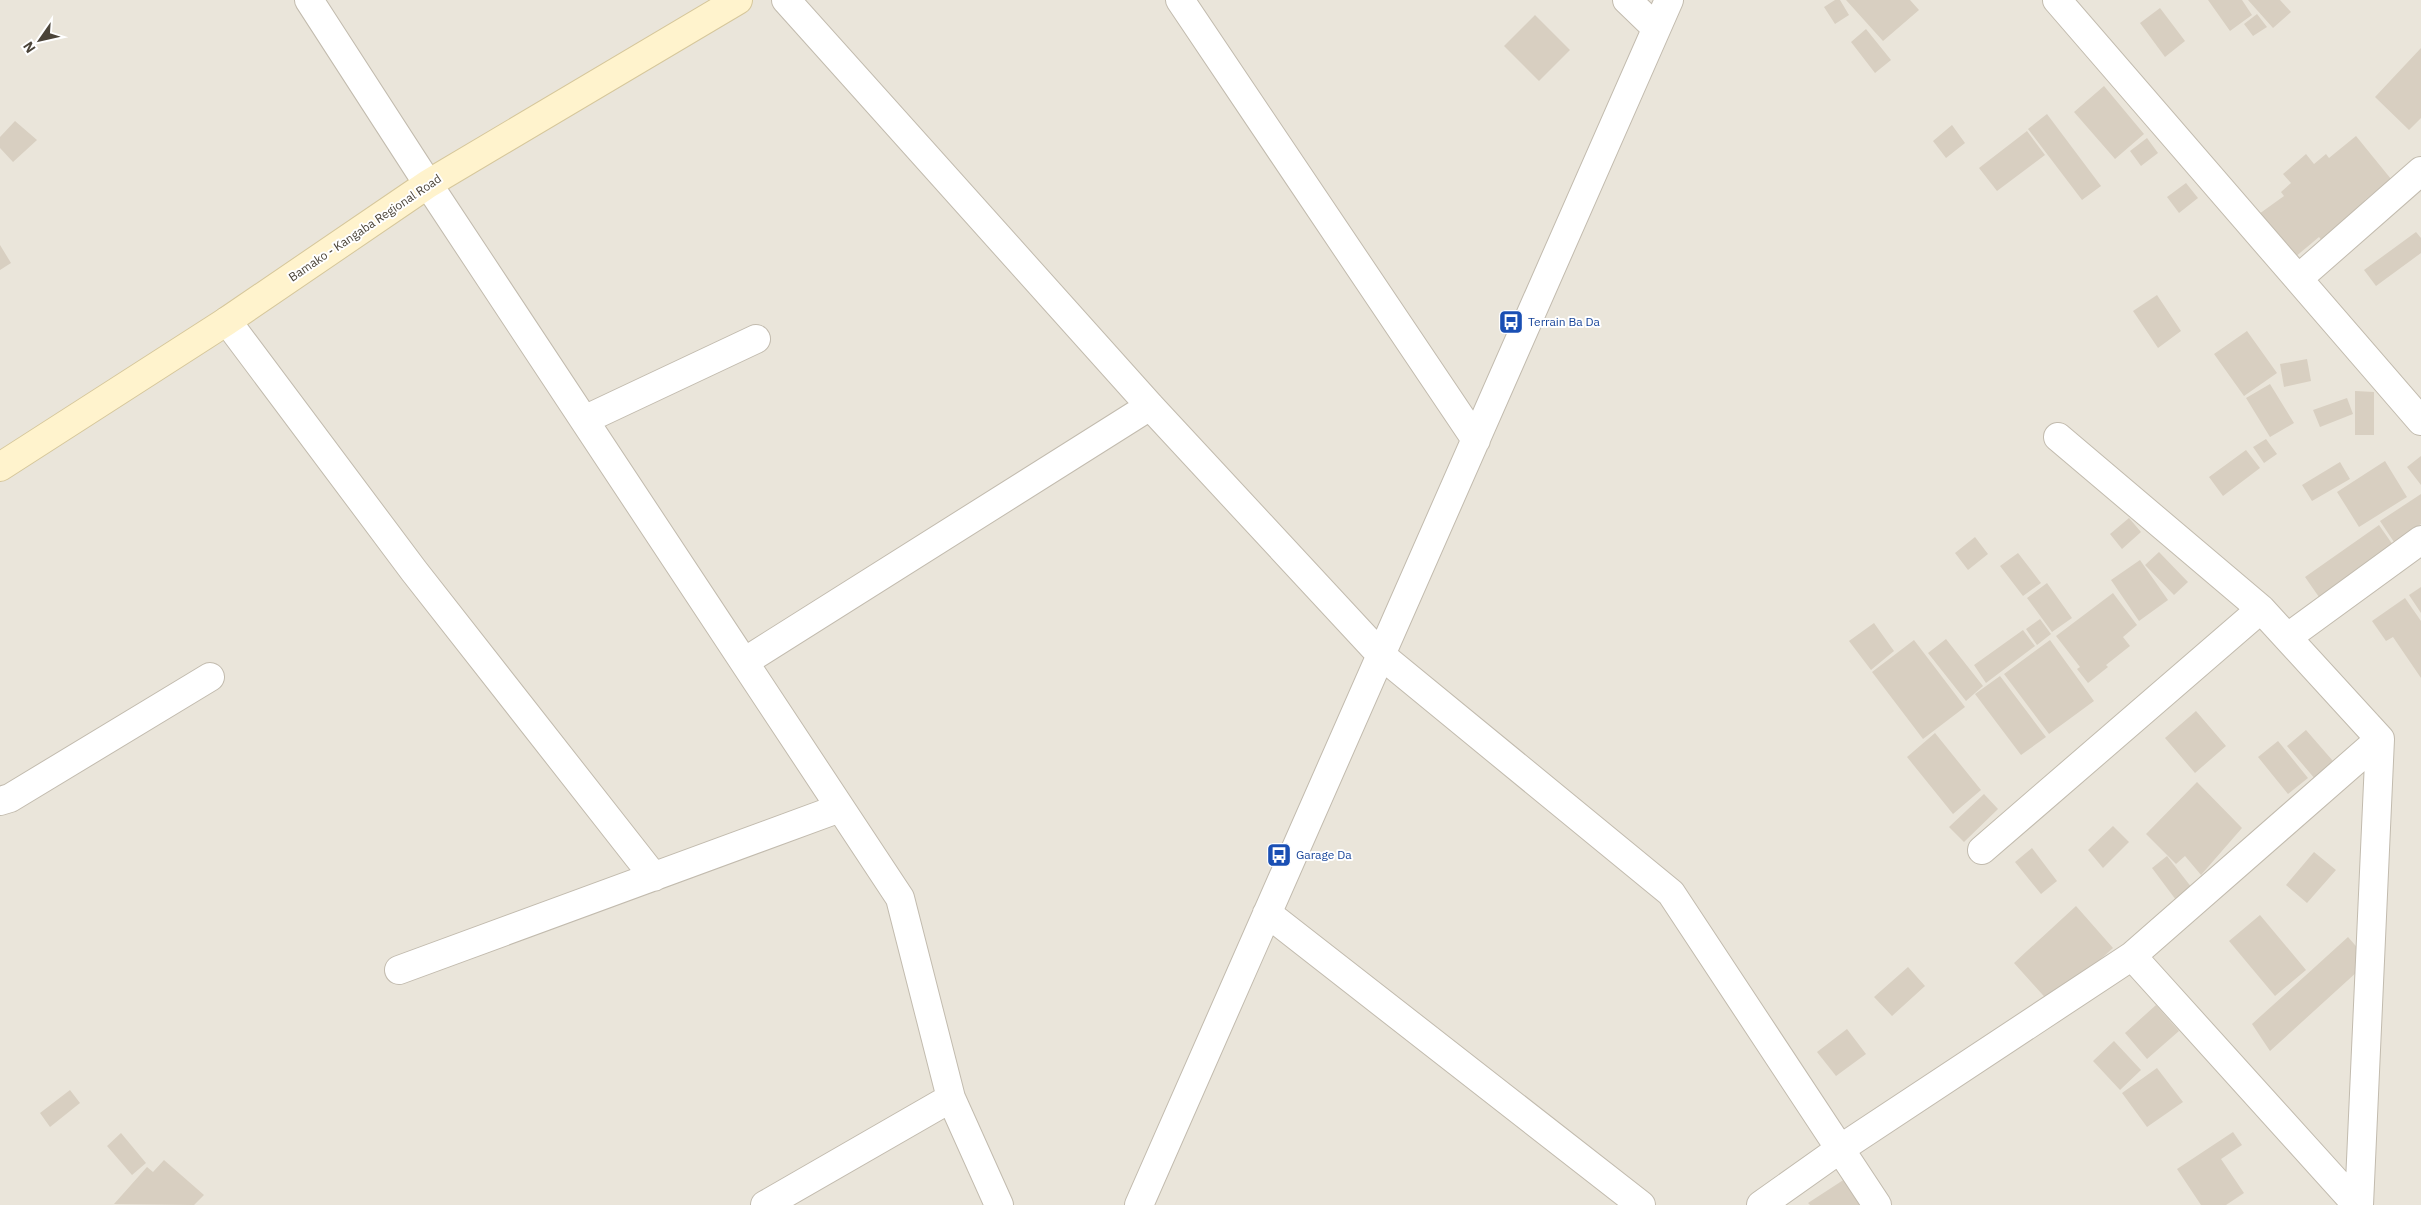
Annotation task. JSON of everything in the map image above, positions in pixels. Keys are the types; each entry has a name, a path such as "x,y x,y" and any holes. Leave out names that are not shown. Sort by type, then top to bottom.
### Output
{"street":[{"path":"310,0 428,184 900,898 951,1098 999,1205"},
{"name":"Bamako - Kangaba Regional Road","path":"0,467 227,321 428,184 738,0"},
{"path":"786,0 1150,406 1381,655 1671,893 1877,1205"},
{"path":"1180,0 1476,440"},
{"path":"1627,0 1656,28"},
{"path":"1139,1205 1669,0"},
{"path":"2056,0 2421,421"},
{"path":"2299,278 2421,172"},
{"path":"227,321 414,571 654,877"},
{"path":"584,420 756,339"},
{"path":"744,662 1150,406"},
{"path":"2058,437 2261,609 2380,738 2358,1205"},
{"path":"2288,637 2421,540"},
{"path":"1982,850 2261,609"},
{"path":"0,801 10,798 210,678"},
{"path":"1761,1205 1840,1149 2132,956 2380,738"},
{"path":"399,970 840,808"},
{"path":"1267,913 1641,1205"},
{"path":"2132,956 2358,1205"},
{"path":"765,1205 951,1098"}],"shaded area":[{"path":"0,0 2421,0 2421,1205 0,1205"}],"building":[{"path":"1835,0 1840,0 1849,15 1835,24 1824,7"},
{"path":"1846,0 1910,0 1919,10 1883,41"},
{"path":"2208,0 2242,0 2252,15 2230,31"},
{"path":"2248,0 2280,0 2291,12 2273,28"},
{"path":"2160,8 2185,41 2165,57 2140,23"},
{"path":"2257,14 2267,27 2253,36 2244,24"},
{"path":"1535,15 1570,50 1539,81 1504,46"},
{"path":"1866,29 1891,60 1875,73 1851,42"},
{"path":"2421,48 2421,118 2409,130 2375,97"},
{"path":"2104,86 2144,134 2115,159 2074,112"},
{"path":"2047,114 2101,186 2082,200 2028,129"},
{"path":"15,121 37,140 13,162 0,148 0,137"},
{"path":"1952,125 1965,143 1946,158 1933,141"},
{"path":"2027,131 2045,155 1997,191 1979,168"},
{"path":"2356,136 2391,179 2365,200 2369,205 2323,242 2319,237 2294,258 2259,214 2284,196 2281,192 2291,183 2283,174 2306,154 2314,164 2326,154 2329,158"},
{"path":"2147,138 2158,153 2141,166 2130,151"},
{"path":"2186,183 2198,198 2179,213 2167,197"},
{"path":"2416,232 2421,238 2421,253 2376,286 2364,270"},
{"path":"0,245 11,263 0,270"},
{"path":"2157,295 2181,331 2158,348 2133,311"},
{"path":"2247,331 2277,373 2244,396 2214,354"},
{"path":"2307,359 2311,381 2284,387 2280,364"},
{"path":"2270,384 2294,423 2270,437 2246,398"},
{"path":"2355,391 2374,392 2374,435 2355,435"},
{"path":"2347,398 2353,414 2320,427 2313,410"},
{"path":"2266,439 2277,454 2264,463 2253,447"},
{"path":"2246,450 2260,468 2223,496 2209,477"},
{"path":"2421,456 2421,485 2407,467"},
{"path":"2385,461 2407,497 2359,527 2337,492"},
{"path":"2340,462 2350,479 2312,501 2302,485"},
{"path":"2421,494 2421,524 2394,542 2380,521"},
{"path":"2129,518 2141,532 2122,549 2110,534"},
{"path":"2379,525 2393,545 2319,597 2305,577"},
{"path":"1975,537 1988,554 1968,570 1955,553"},
{"path":"2159,552 2188,582 2174,595 2145,565"},
{"path":"2018,553 2041,583 2023,596 2000,566"},
{"path":"2140,560 2168,600 2139,621 2111,580"},
{"path":"2047,583 2072,618 2052,632 2027,598"},
{"path":"2421,587 2421,613 2409,595"},
{"path":"2113,593 2137,625 2123,637 2130,646 2106,665 2108,667 2088,683 2077,669 2080,667 2056,636"},
{"path":"2405,598 2421,621 2421,678 2393,637 2386,641 2372,621"},
{"path":"2040,619 2051,634 2037,645 2026,629"},
{"path":"1874,623 1894,651 1871,670 1849,641"},
{"path":"2023,630 2035,646 1986,683 1974,665"},
{"path":"1946,639 1983,686 1966,701 1928,653"},
{"path":"1914,640 1965,707 1923,739 1872,672"},
{"path":"2050,640 2094,701 2049,734 2004,674"},
{"path":"2000,676 2046,737 2021,755 1975,694"},
{"path":"2196,711 2226,746 2195,773 2165,738"},
{"path":"2306,730 2346,776 2327,793 2287,746"},
{"path":"1935,733 1981,790 1953,814 1907,757"},
{"path":"2278,741 2308,778 2288,794 2258,757"},
{"path":"2197,782 2242,828 2201,875 2185,856 2176,864 2146,834"},
{"path":"1984,794 1998,809 1964,842 1949,827"},
{"path":"2113,826 2129,842 2103,868 2088,850"},
{"path":"2032,848 2057,881 2041,894 2015,862"},
{"path":"2314,852 2336,870 2307,903 2286,885"},
{"path":"2167,856 2192,888 2176,900 2152,868"},
{"path":"2076,906 2113,948 2051,1004 2014,963"},
{"path":"2260,915 2306,970 2275,996 2229,941"},
{"path":"2348,937 2369,961 2270,1051 2252,1024"},
{"path":"1908,967 1925,986 1892,1016 1874,997"},
{"path":"2156,1005 2179,1031 2147,1059 2125,1033"},
{"path":"1847,1029 1866,1054 1836,1076 1817,1052"},
{"path":"2114,1041 2141,1070 2120,1090 2093,1061"},
{"path":"2157,1068 2183,1102 2147,1127 2122,1093"},
{"path":"70,1090 80,1103 50,1127 40,1113"},
{"path":"2233,1132 2242,1145 2221,1159 2244,1193 2226,1205 2201,1205 2177,1169"},
{"path":"121,1133 146,1163 132,1175 107,1146"},
{"path":"164,1160 204,1195 194,1205 114,1204 147,1167 153,1172"},
{"path":"1848,1177 1866,1205 1810,1205 1808,1203"}],"place":[{"name":"Terrain Ba Da","path":"1511,322"},
{"name":"Garage Da","path":"1279,855"}]}
